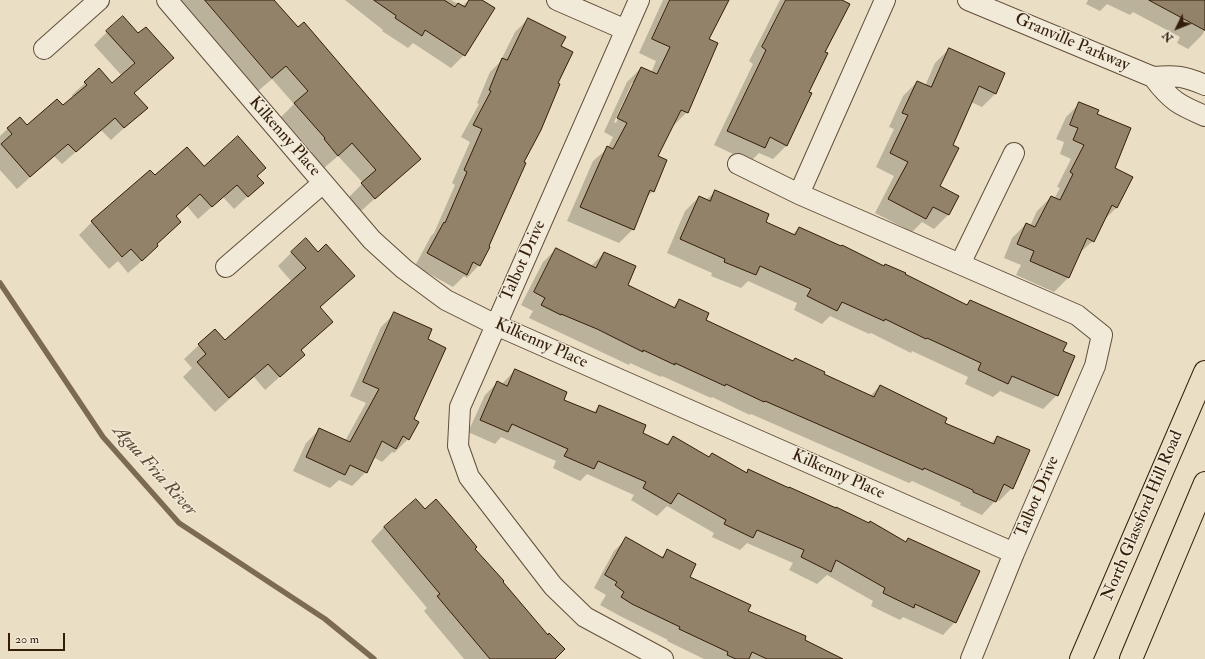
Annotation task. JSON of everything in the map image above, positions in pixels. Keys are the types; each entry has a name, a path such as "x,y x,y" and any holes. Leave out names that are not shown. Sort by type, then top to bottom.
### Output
{"main road":[{"name":"North Glassford Hill Road","path":"1081,659 1205,372"},
{"path":"1131,659 1205,483"}],"street":[{"path":"44,49 99,0"},
{"name":"Kilkenny Place","path":"167,0 372,240 404,269 446,300 496,325 1014,553"},
{"path":"557,0 626,30"},
{"name":"Talbot Drive","path":"639,0 460,407 458,446 469,477 554,586 585,617 663,659"},
{"path":"799,194 885,0"},
{"name":"Granville Parkway","path":"968,0 1153,78 1174,101 1205,116"},
{"name":"Granville Parkway","path":"1153,78 1178,75 1205,85"},
{"path":"738,164 799,194 960,264 1014,153"},
{"path":"226,267 323,183"},
{"name":"Talbot Drive","path":"960,264 1077,315 1102,334 1095,366 1014,553 971,659"}],"building":[{"path":"205,0 274,0 298,27 304,22 421,159 375,199 361,183 376,170 352,143 338,156 324,139 325,138 294,103 308,91 286,66 272,78"},
{"path":"374,0 444,0 455,7 458,3 465,7 469,0 482,0 495,8 465,56 425,30 422,36 395,18 396,16"},
{"path":"670,0 729,0 709,39 718,43 688,113 681,110 658,156 667,160 654,192 650,190 634,230 580,207 607,146 613,149 627,123 617,118 641,67 657,74 670,47 652,39"},
{"path":"786,0 842,0 850,4 825,52 828,53 809,92 812,93 787,146 770,137 765,148 727,131 766,50 762,47"},
{"path":"1149,0 1205,0 1205,30"},
{"path":"123,16 138,33 146,27 174,58 134,93 148,108 124,128 115,118 76,152 68,144 30,177 1,144 12,134 7,128 20,117 27,125 57,99 63,105 87,85 84,82 99,68 112,83 135,63 106,31"},
{"path":"528,18 566,37 561,46 573,52 558,83 560,84 541,130 524,162 526,163 489,246 490,247 480,266 473,262 467,275 427,253 444,222 445,223 467,172 464,170 482,129 473,125 491,91 489,90 502,58 507,60"},
{"path":"949,48 1005,73 996,94 979,86 953,145 959,148 940,186 959,196 949,215 933,207 926,219 888,199 908,162 890,153 908,115 902,113 917,81 931,87"},
{"path":"1079,102 1099,110 1097,114 1131,128 1115,168 1133,177 1117,208 1112,205 1094,242 1087,238 1069,278 1030,261 1034,251 1017,244 1026,223 1035,227 1051,196 1060,200 1073,174 1070,172 1084,145 1073,140 1078,128 1070,125"},
{"path":"238,136 266,168 257,176 264,183 248,197 237,185 212,207 200,194 176,216 181,222 157,244 158,246 142,261 131,249 122,257 91,221 150,170 155,175 187,147 204,166"},
{"path":"715,190 769,214 766,222 795,235 799,227 841,246 842,245 884,266 885,264 906,273 905,274 967,305 970,300 1067,343 1063,351 1075,356 1058,396 1012,376 1008,384 978,370 981,363 885,319 884,321 842,302 837,311 807,296 811,289 760,266 756,275 724,262 725,259 680,239 699,196 710,201"},
{"path":"306,238 318,252 326,244 355,276 320,307 333,322 301,350 305,355 280,377 268,364 229,398 197,362 206,354 198,344 215,329 225,340 306,268 291,252"},
{"path":"556,248 596,268 604,252 636,266 628,285 675,308 679,299 709,313 706,320 793,361 795,358 825,372 824,374 874,397 880,385 947,418 945,423 994,444 997,436 1030,450 1013,489 1004,484 996,502 924,468 923,470 765,401 764,402 726,384 725,386 675,363 675,365 643,350 643,352 597,329 561,315 541,305 545,298 534,292"},
{"path":"394,312 432,329 428,339 446,348 414,419 419,422 409,440 403,436 396,449 382,441 367,473 350,465 345,475 306,457 319,428 350,442 379,389 363,382"},
{"path":"515,369 567,392 564,400 596,413 599,405 646,425 643,433 668,445 673,436 709,457 712,453 747,473 748,469 869,523 870,521 906,542 908,538 980,571 956,623 915,604 914,608 883,593 885,588 836,560 831,572 801,557 804,550 757,530 753,538 724,524 726,520 678,493 671,504 643,488 646,482 598,461 594,469 564,456 568,449 512,424 508,432 480,420 497,381 507,386"},
{"path":"416,499 425,509 436,499 450,515 477,547 475,549 504,581 503,582 548,635 549,633 565,649 555,659 490,659 437,596 440,594 384,527"},
{"path":"626,537 663,558 667,549 696,564 690,577 751,605 748,611 806,636 805,640 843,659 767,659 752,652 749,659 736,659 727,655 728,652 679,629 680,627 632,604 621,597 624,592 615,585 617,582 605,575"}],"waterway":[{"name":"Agua Fria River","path":"0,283 103,437 179,523 325,619 374,659"}]}
